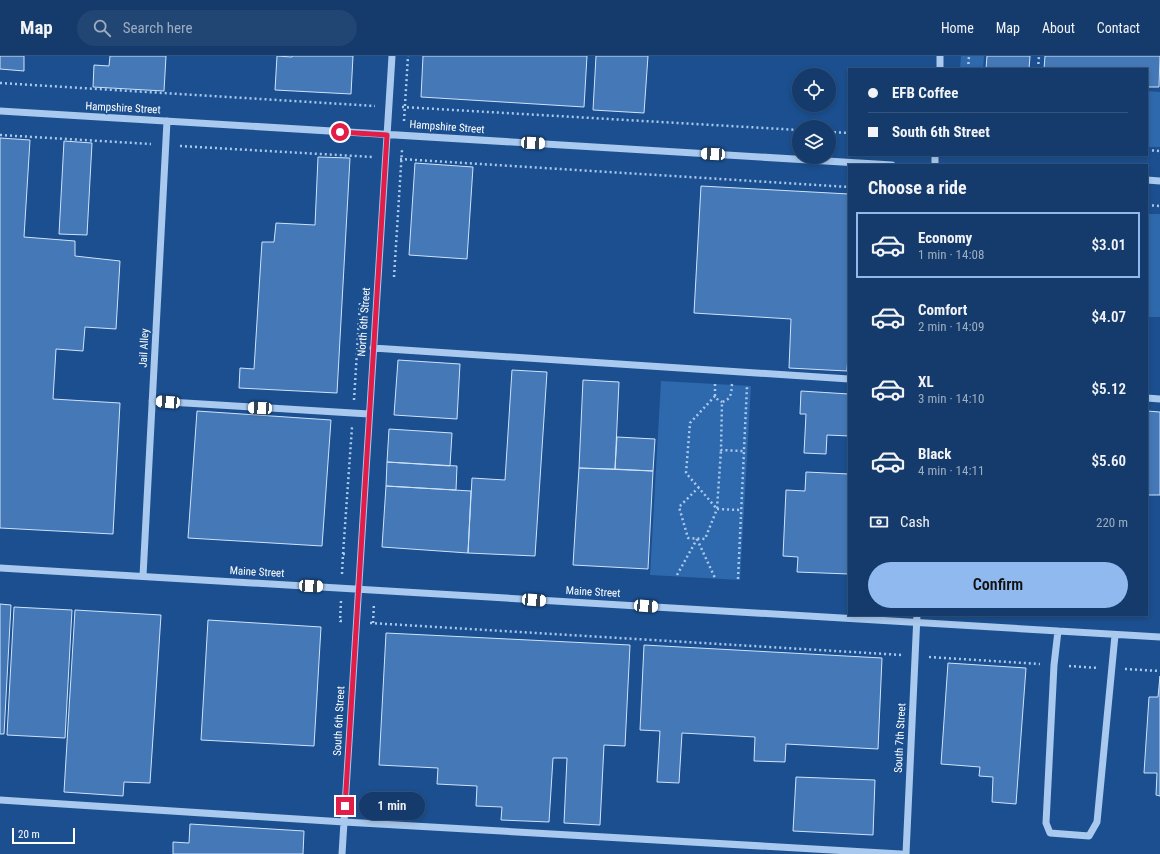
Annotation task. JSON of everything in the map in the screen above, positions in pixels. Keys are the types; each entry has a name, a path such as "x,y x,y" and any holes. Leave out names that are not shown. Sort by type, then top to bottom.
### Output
{"street":[{"name":"North 6th Street","path":"358,589 392,56"},
{"path":"940,56 940,68"},
{"name":"Hampshire Street","path":"0,111 875,164"},
{"name":"Jail Alley","path":"143,576 167,121"},
{"path":"1148,180 1160,181"},
{"path":"373,348 848,378"},
{"path":"1148,398 1160,399"},
{"path":"152,401 369,414"},
{"name":"Maine Street","path":"0,568 848,615"},
{"name":"South 6th Street","path":"342,854 358,589"},
{"name":"Maine Street","path":"861,616 1114,635 1160,637"},
{"name":"South 7th Street","path":"906,854 917,619"},
{"path":"1058,631 1054,665 1046,823 1050,833 1088,836 1097,822 1114,635"},
{"path":"0,800 344,822 901,854"}],"path":[{"path":"405,107 408,56"},
{"path":"968,68 969,56"},
{"path":"1038,68 1039,56"},
{"path":"370,157 374,105"},
{"path":"836,132 848,133"},
{"path":"0,136 370,157 848,187"},
{"path":"1148,150 1160,151"},
{"path":"1148,205 1160,206"},
{"path":"344,554 361,297"},
{"path":"716,370 715,396 690,423 686,473 717,509 741,510"},
{"path":"722,402 728,400 731,396 733,371"},
{"path":"738,579 748,372"},
{"path":"715,396 722,402"},
{"path":"698,487 679,507 688,538 705,539 717,509 721,450 722,402"},
{"path":"721,450 743,451"},
{"path":"677,575 697,539"},
{"path":"697,539 715,578"},
{"path":"340,621 1160,671"}],"shaded area":[{"path":"961,56 984,56 983,68 960,68"},
{"path":"1148,91 1160,92 1160,147 1148,147"},
{"path":"1148,214 1160,214 1160,317 1148,317"},
{"path":"661,381 751,386 740,580 650,575"}],"building":[{"path":"0,56 24,56 24,71 0,69"},
{"path":"110,56 166,56 164,91 93,87 94,65 109,66"},
{"path":"277,56 353,56 351,94 275,90"},
{"path":"423,56 587,56 584,107 421,97"},
{"path":"596,56 648,56 644,113 593,110"},
{"path":"987,56 1030,56 1029,68 986,68"},
{"path":"1045,56 1160,56 1159,87 1148,87 1148,68 1044,68"},
{"path":"0,138 30,140 24,237 75,241 75,256 120,261 116,329 85,327 83,351 56,349 53,399 120,403 113,534 0,528"},
{"path":"64,141 92,143 87,235 59,234"},
{"path":"318,157 350,158 337,393 239,388 240,368 254,369 262,242 274,242 276,223 315,225"},
{"path":"415,163 473,167 467,259 409,255"},
{"path":"701,186 848,194 847,371 789,368 791,319 694,313"},
{"path":"398,360 460,364 457,419 394,415"},
{"path":"512,370 547,372 535,556 468,553 472,478 505,480"},
{"path":"583,380 619,382 615,469 579,468"},
{"path":"801,391 848,394 848,436 827,435 826,454 804,453 806,414 800,414"},
{"path":"197,411 331,420 322,546 188,538"},
{"path":"1148,411 1160,412 1160,495 1148,495"},
{"path":"389,429 452,433 450,466 387,462"},
{"path":"617,437 655,439 653,471 615,469"},
{"path":"387,462 457,466 456,490 386,486"},
{"path":"579,468 653,471 648,569 573,565"},
{"path":"806,472 848,474 848,574 797,572 798,557 783,556 786,490 805,491"},
{"path":"386,486 471,491 468,553 382,547"},
{"path":"0,604 11,605 4,734 0,734"},
{"path":"14,607 72,610 65,738 7,735"},
{"path":"75,610 161,615 150,783 124,782 123,796 64,792"},
{"path":"208,620 321,627 314,746 201,740"},
{"path":"386,633 630,645 625,746 604,745 600,825 564,823 567,758 553,758 549,822 501,820 502,807 476,806 477,786 437,784 438,768 379,765"},
{"path":"644,645 882,658 878,749 786,744 785,762 754,761 755,737 682,733 679,783 657,782 660,731 640,730"},
{"path":"948,663 1026,668 1016,804 992,802 993,777 979,776 980,767 941,764"},
{"path":"1160,676 1160,796 1156,795 1157,773 1144,773 1149,697 1158,697"},
{"path":"796,777 875,780 873,835 793,831"},
{"path":"190,824 304,831 303,854 173,854 173,842 189,843"}],"route":[{"path":"340,132 387,135 345,806"}]}
